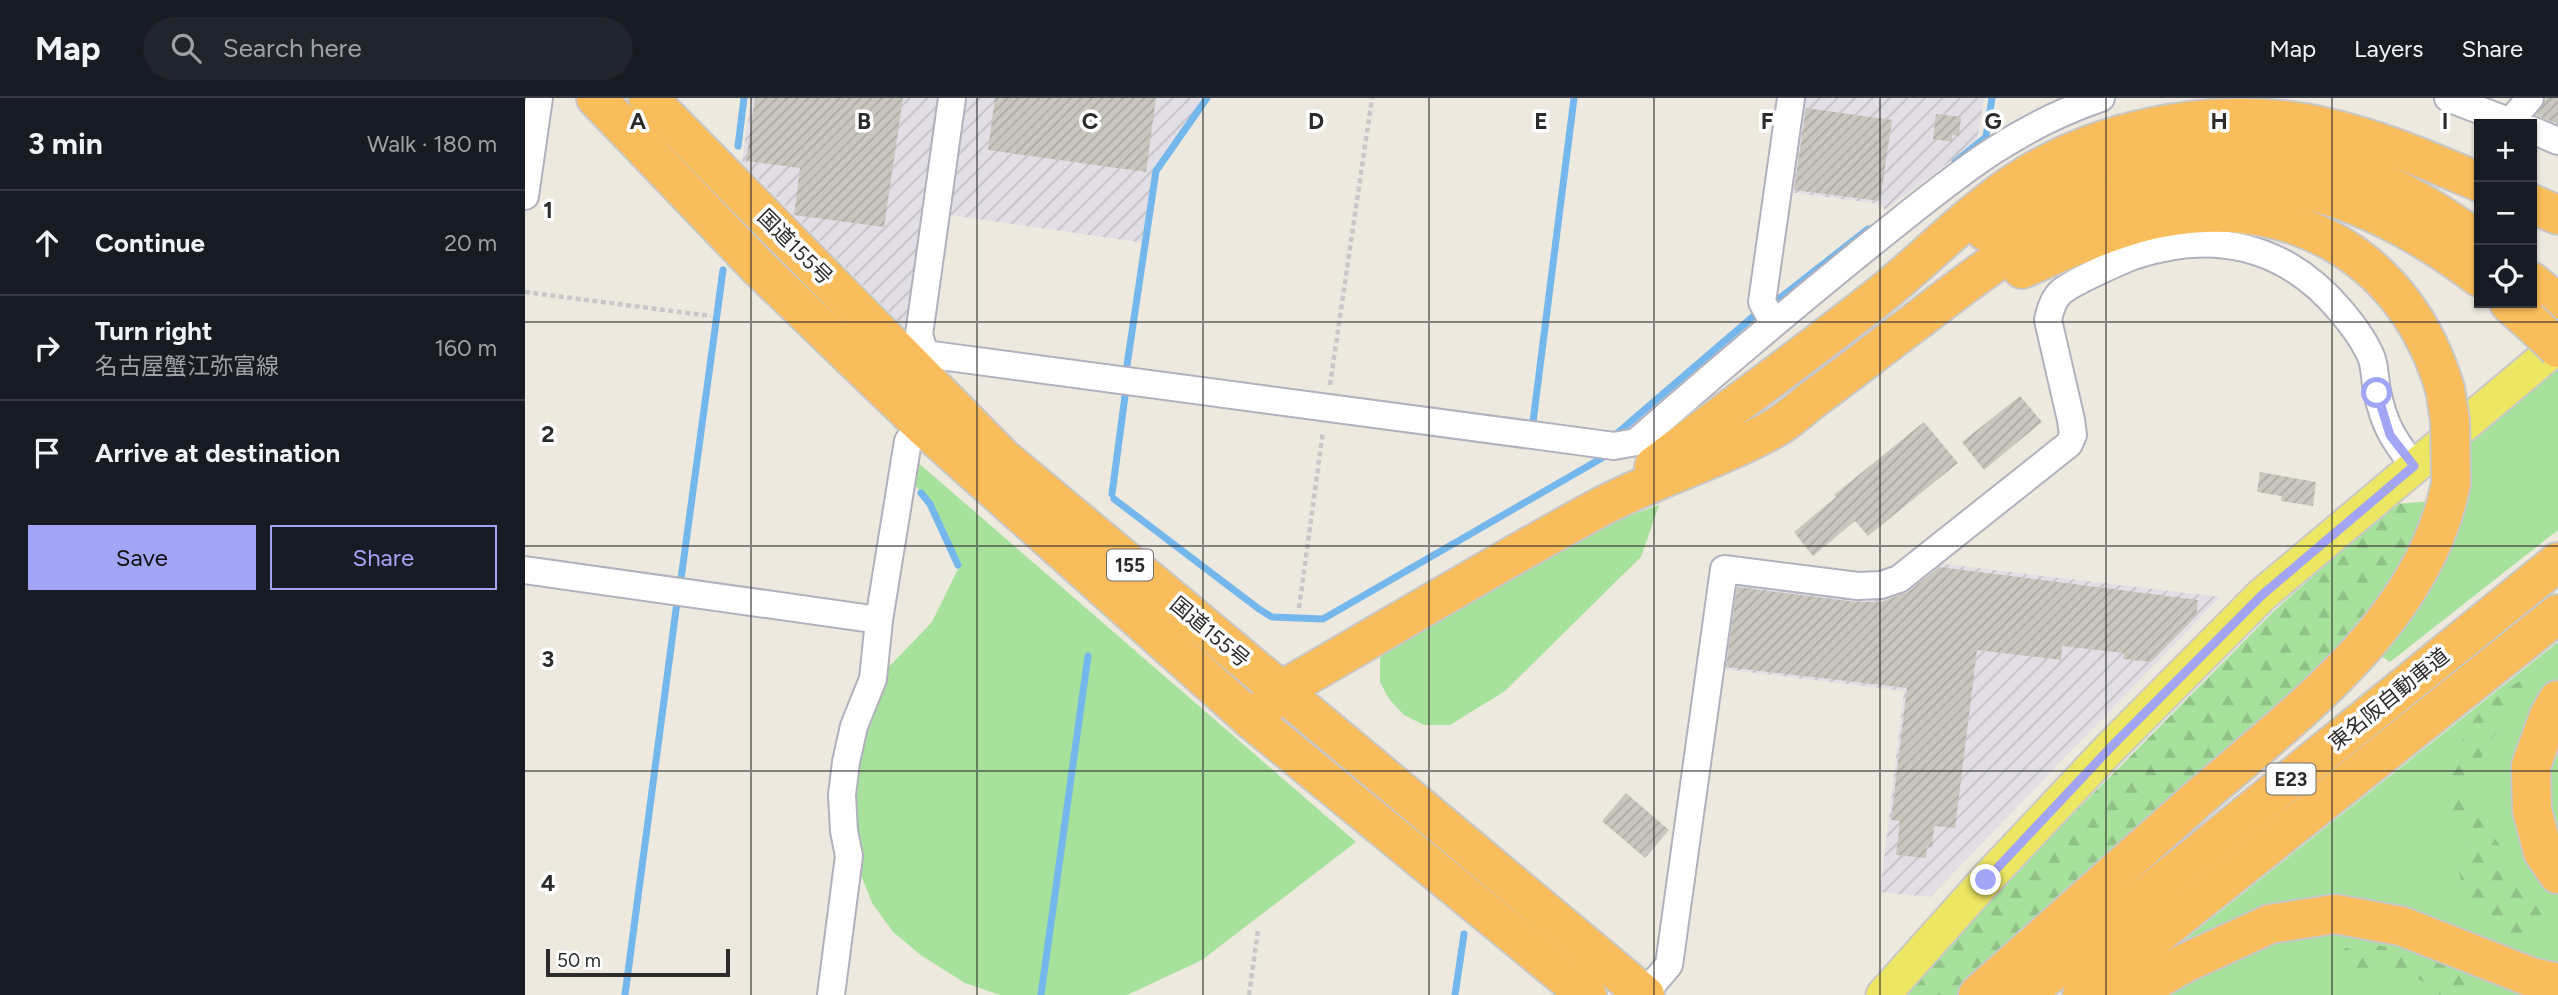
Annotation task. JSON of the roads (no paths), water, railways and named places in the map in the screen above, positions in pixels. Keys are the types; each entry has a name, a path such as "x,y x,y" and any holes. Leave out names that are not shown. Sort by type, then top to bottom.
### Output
{"highway":[{"name":"国道155号","path":"596,98 759,268 923,426 1253,721 1587,995"},
{"name":"国道155号","path":"648,98 918,359 1003,458 1645,995"},
{"path":"1597,509 1879,296 1972,216 2027,175 2086,146 2149,128 2248,119 2318,126 2389,145 2474,180"},
{"path":"1879,296 1983,232 2069,186 2106,171 2141,162 2212,152 2287,156 2355,173 2421,204 2474,238"},
{"path":"1253,721 1280,691 1597,509 1776,427 2007,255 2073,217 2137,193 2200,182 2233,180 2289,185 2321,192 2351,202 2421,237 2474,274"},
{"path":"2537,206 2558,215"},
{"path":"1908,327 2029,266 2129,227 2165,217 2228,212 2249,215 2291,224 2320,236 2345,248 2367,264 2400,299 2424,334 2437,362 2451,421 2451,483 2445,510 2433,542 2399,602 2343,667 2290,719 1977,995"},
{"path":"2537,303 2558,347"},
{"name":"東名阪自動車道","path":"2024,995 2558,562"},
{"name":"東名阪自動車道","path":"2082,995 2558,614"},
{"path":"2558,700 2549,716 2531,766 2532,810 2543,852 2558,874"},
{"path":"2130,995 2183,964 2270,924 2335,914 2401,926 2532,977 2558,983"}],"main road":[{"path":"1883,995 2111,747 2262,595 2558,347"}],"street":[{"path":"525,196 539,98"},
{"path":"953,98 919,335 918,359 1327,407 1614,446 1636,442 1773,323 1955,177 2003,143 2065,110 2101,98"},
{"path":"1773,323 1762,302 1791,98"},
{"path":"2448,98 2503,119"},
{"path":"2521,119 2530,98"},
{"path":"2537,132 2558,141"},
{"path":"1645,995 1669,965 1724,569 1858,586 1881,585 1899,579 2069,444 2073,435 2071,420 2048,320 2052,305 2061,292 2125,259 2150,250 2206,243 2240,246 2286,262 2313,282 2353,325 2372,359 2377,393 2390,435 2414,466"},
{"path":"831,995 849,856 843,807 846,762 854,726 873,679 879,620 908,440 923,426"},
{"path":"525,570 879,620"}],"waterway":[{"path":"738,146 744,98"},
{"path":"1127,365 1156,171 1207,98"},
{"path":"1533,422 1574,98"},
{"path":"1955,162 1986,137 1992,98"},
{"path":"1780,298 1868,229"},
{"path":"681,579 723,270"},
{"path":"1614,436 1755,315"},
{"path":"1112,494 1125,396"},
{"path":"1114,499 1272,617 1323,619 1602,458"},
{"path":"921,493 930,504 958,565"},
{"path":"625,995 677,602"},
{"path":"1041,995 1088,656"},
{"path":"1455,995 1464,934"}]}
